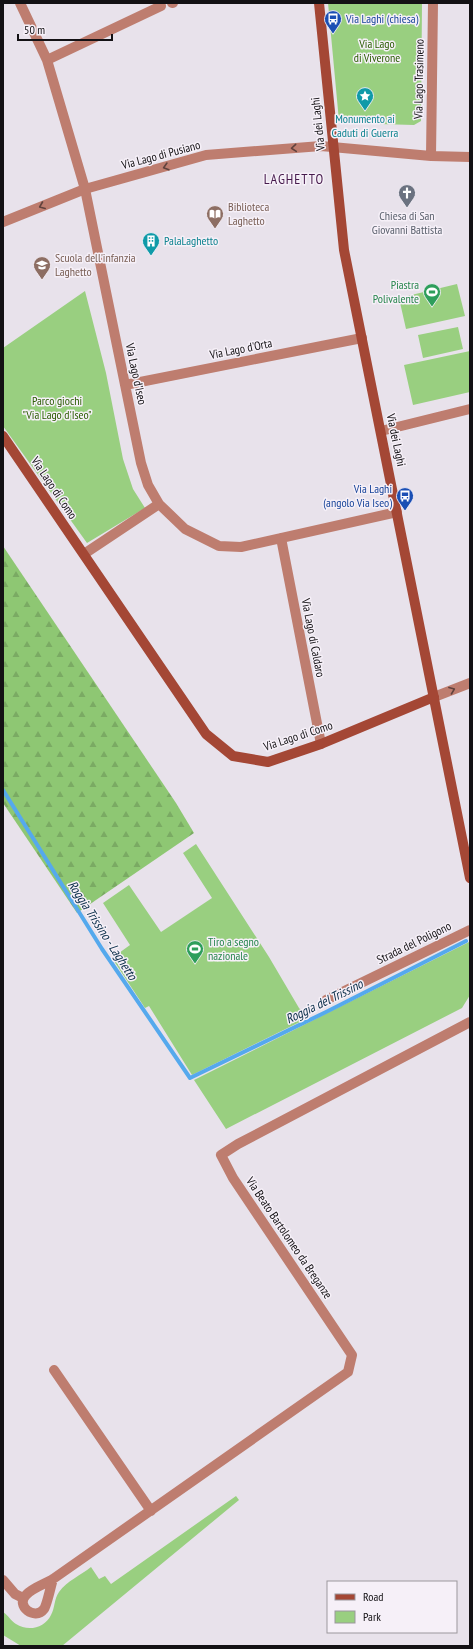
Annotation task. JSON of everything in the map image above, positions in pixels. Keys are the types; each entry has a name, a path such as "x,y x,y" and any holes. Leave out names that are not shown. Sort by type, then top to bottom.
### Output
{"street":[{"name":"Via Lago d'Iseo","path":"20,3 47,60 85,189 141,463 148,485 159,504 185,529 219,546 241,547 397,512"},
{"name":"Via dei Laghi","path":"319,3 344,250 470,878"},
{"name":"Via Lago Trasimeno","path":"431,156 433,3"},
{"path":"47,60 160,6"},
{"path":"333,146 431,156 470,157"},
{"name":"Via Lago di Pusiano","path":"3,222 85,189 206,155 333,146"},
{"name":"Via Lago d'Orta","path":"125,385 362,338"},
{"path":"381,431 470,409"},
{"name":"Via Lago di Como","path":"3,436 206,734 233,756 268,762 321,744 470,683"},
{"path":"84,554 159,504"},
{"name":"Via Lago di Caldaro","path":"281,538 321,744"},
{"name":"Strada del Poligono","path":"326,1000 470,930"},
{"name":"Via Beato Bartolomeo da Breganze","path":"23,1598 26,1594 53,1579 151,1511 348,1372 352,1355 233,1178 221,1155 238,1144 470,1022"},
{"path":"54,1370 151,1511"},
{"path":"3,1580 15,1594 23,1598 23,1604 26,1610 37,1614 43,1611 46,1606 46,1599 53,1579"}],"green space":[{"name":"Via Lago di Viverone","path":"328,3 422,3 421,121 414,125 344,123 339,121"},
{"name":"Piastra Polivalente","path":"457,284 465,316 406,329 399,298"},
{"name":"Parco giochi \"Via Lago d'Iseo\"","path":"85,291 106,373 123,459 133,489 145,508 87,543 3,426 3,348"},
{"path":"458,327 463,349 423,358 418,335"},
{"path":"470,351 470,392 413,405 404,365"},
{"path":"3,546 176,803 194,833 77,913 3,803"},
{"name":"Tiro a segno nazionale","path":"196,844 269,957 299,1008 308,1018 192,1075 149,1006 145,1008 112,958 130,945 103,903 129,885 161,932 212,898 183,853"},
{"path":"469,942 470,995 462,1008 226,1129 194,1080"},
{"path":"236,1496 239,1500 62,1646 21,1646 3,1635 3,1612 14,1623 26,1628 40,1626 45,1623 51,1615 57,1595 62,1588 91,1567 99,1579 105,1576 111,1584"}],"waterway":[{"name":"Roggia Trissino - Laghetto","path":"3,790 102,949 190,1078 326,1012 466,941"}],"place":[{"name":"Via Laghi (chiesa)","path":"333,34"},
{"name":"Monumento ai Caduti di Guerra","path":"365,111"},
{"name":"Chiesa di San Giovanni Battista","path":"407,208"},
{"name":"Biblioteca Laghetto","path":"215,229"},
{"name":"PalaLaghetto","path":"151,256"},
{"name":"Scuola dell'infanzia Laghetto","path":"42,280"},
{"name":"Piastra Polivalente","path":"432,307"},
{"name":"Via Laghi (angolo Via Iseo)","path":"405,511"},
{"name":"Tiro a segno nazionale","path":"195,964"}],"district":[{"name":"LAGHETTO","path":"294,179"}],"water label":[{"name":"Roggia del Trissino","path":"324,1001"}]}
